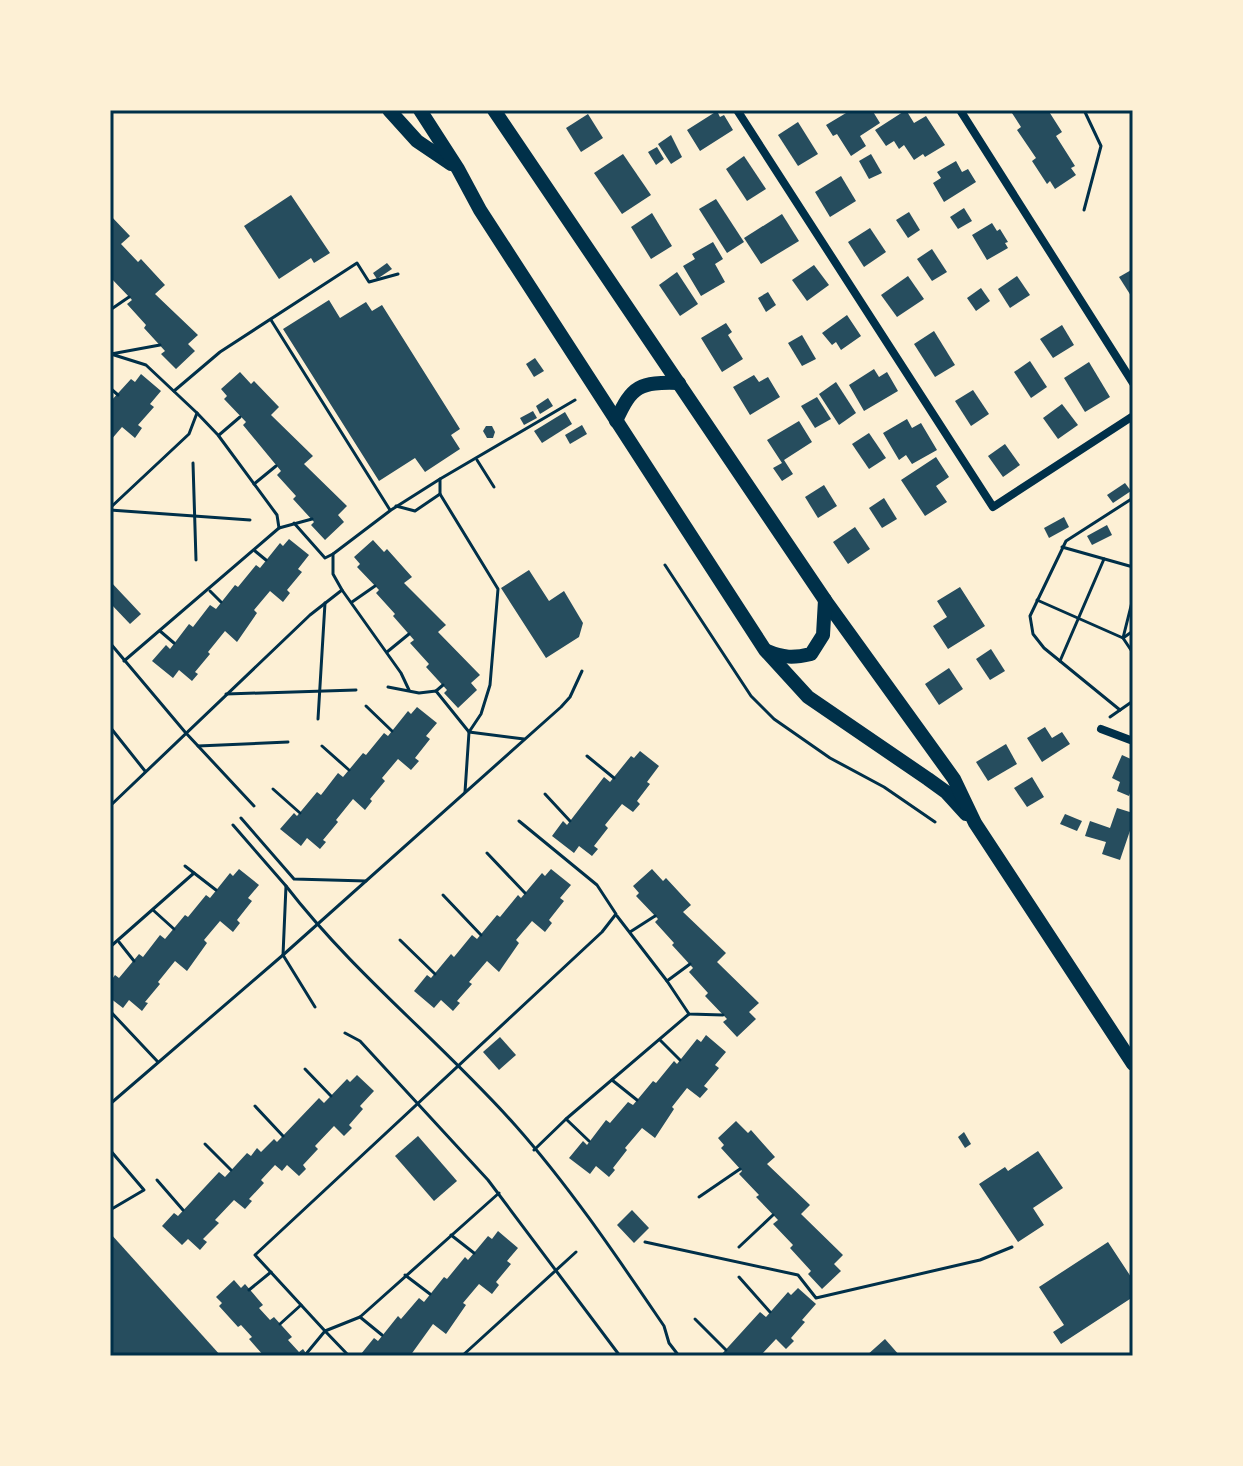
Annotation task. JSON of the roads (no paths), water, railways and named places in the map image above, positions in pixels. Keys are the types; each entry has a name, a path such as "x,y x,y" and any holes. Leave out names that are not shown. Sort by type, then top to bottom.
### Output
{"main road":[{"path":"389,110 417,141 458,169"},
{"path":"420,110 480,210 765,650 808,697 946,792 975,823"},
{"path":"494,110 825,600 954,779 975,823 1133,1064"},
{"path":"507,110 523,152"},
{"path":"616,421 627,396 650,382 679,383"},
{"path":"765,650 783,658 811,654 823,635 825,600"}],"street":[{"path":"737,110 993,507 1133,416"},
{"path":"960,110 1133,383"},
{"path":"1101,729 1133,741"}]}
